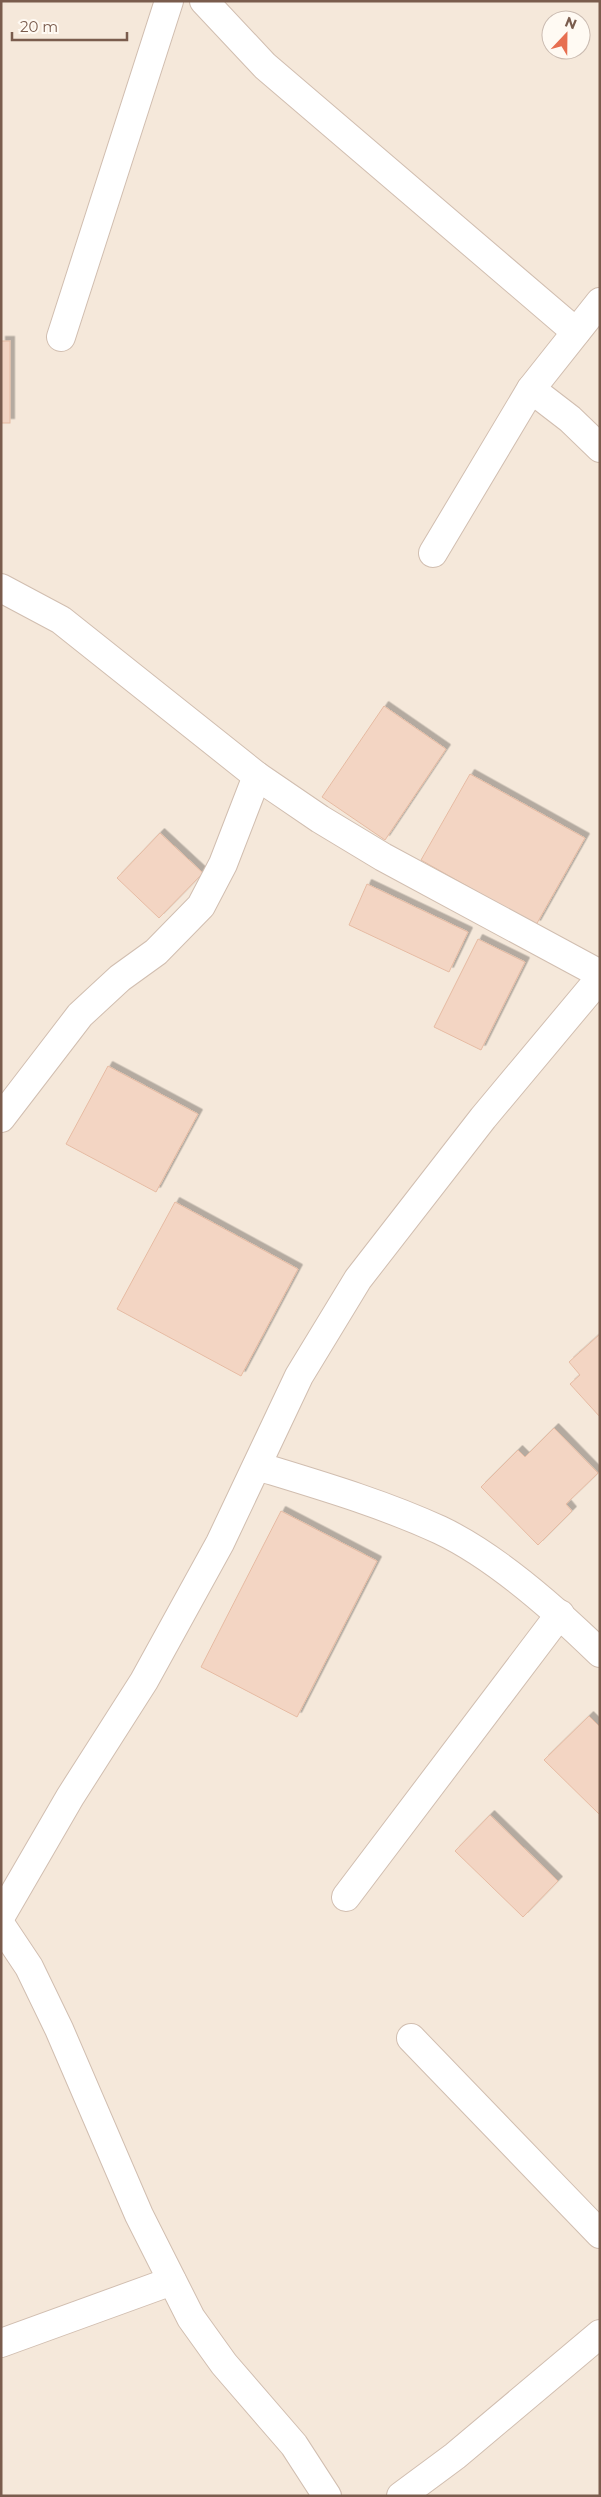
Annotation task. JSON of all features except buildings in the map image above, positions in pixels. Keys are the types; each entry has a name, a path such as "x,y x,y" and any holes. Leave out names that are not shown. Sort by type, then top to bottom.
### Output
{"street":[{"path":"62,338 169,1"},
{"path":"204,1 265,66 576,332"},
{"path":"433,553 531,389 600,302"},
{"path":"531,389 570,419 600,448"},
{"path":"1,588 61,620 257,776 320,819 384,857 600,974"},
{"path":"1,1118 80,1015 120,978 156,952 201,906 223,864 257,776"},
{"path":"1,1916 70,1797 144,1681 220,1543 299,1376 358,1279 483,1118 600,978"},
{"path":"257,1466 370,1501 442,1531 486,1559 560,1614 600,1653"},
{"path":"346,1898 560,1614"},
{"path":"1,1925 29,1967 59,2029 139,2215 191,2318 224,2364 294,2445 327,2496"},
{"path":"411,2038 600,2234"},
{"path":"1,2343 172,2281"},
{"path":"401,2496 455,2456 600,2334"}],"shaded area":[{"path":"1,1 600,1 600,2496 1,2496"}]}
